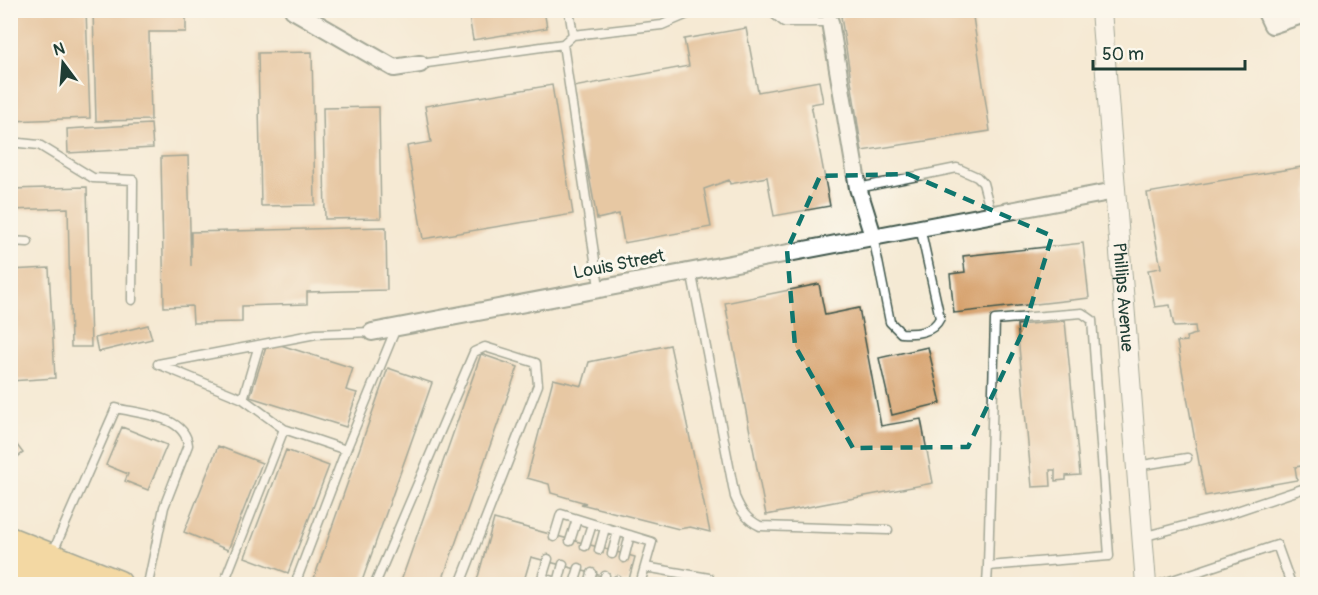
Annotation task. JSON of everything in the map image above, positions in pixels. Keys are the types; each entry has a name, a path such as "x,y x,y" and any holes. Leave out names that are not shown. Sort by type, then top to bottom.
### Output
{"highway":[{"path":"10,542 118,585"},
{"path":"10,566 56,585"}],"street":[{"path":"293,10 394,68 420,64"},
{"name":"Phillips Avenue","path":"1101,10 1146,585"},
{"path":"1265,10 1272,26 1308,13"},
{"path":"830,22 858,188 873,236"},
{"name":"Louis Street","path":"372,332 598,287 1114,191"}],"lane":[{"path":"569,10 573,35"},
{"path":"420,64 563,44 573,35 662,25 697,10"},
{"path":"769,10 784,22 830,22"},
{"path":"563,44 598,287"},
{"path":"10,142 39,145 93,178 133,180 132,300"},
{"path":"858,188 957,168 977,177 983,183 991,213"},
{"path":"873,236 894,328 901,333 921,332 936,326 940,318 920,227"},
{"path":"10,242 28,242"},
{"path":"691,270 735,497 741,512 748,520 760,526 888,530"},
{"path":"987,585 995,320 1082,314 1092,320 1108,556 988,566"},
{"path":"295,585 396,327"},
{"path":"346,450 284,429 243,399 158,364 316,334 372,332"},
{"path":"243,399 259,345"},
{"path":"375,585 474,352 485,346 536,363 538,385 460,585"},
{"path":"50,558 116,408 172,422 187,436 188,445 164,507 148,585"},
{"path":"236,585 225,580 284,429"},
{"path":"1136,466 1187,458"},
{"path":"1141,537 1226,515 1308,487"},
{"path":"554,537 561,514 652,542 640,585"},
{"path":"570,542 577,519"},
{"path":"585,546 592,524"},
{"path":"599,550 605,528"},
{"path":"612,554 618,531"},
{"path":"624,558 630,535"},
{"path":"1161,585 1179,581 1277,545 1291,585"},
{"path":"548,559 542,578 561,584 563,564"},
{"path":"645,567 709,578"},
{"path":"574,585 579,568"},
{"path":"589,585 592,573"}],"highlighted area":[{"path":"908,174 1052,236 1024,329 968,447 853,448 795,346 787,250 820,176"}],"building":[{"path":"10,10 86,10 90,118 10,121"},
{"path":"93,10 186,10 186,32 149,32 151,120 96,121"},
{"path":"354,10 438,10 439,13 355,15"},
{"path":"468,10 544,10 547,28 473,40"},
{"path":"875,10 972,10 990,131 862,151 841,16"},
{"path":"746,28 758,92 819,81 823,102 811,104 830,206 774,216 767,177 730,184 729,180 704,189 711,227 624,243 619,214 597,219 573,87 689,66 684,39"},
{"path":"312,52 315,205 261,206 258,53"},
{"path":"552,85 573,214 423,239 407,146 431,142 425,106"},
{"path":"379,107 381,218 325,219 323,108"},
{"path":"151,124 153,148 68,153 67,129"},
{"path":"188,156 191,266 191,232 386,227 387,290 307,292 307,304 242,306 242,322 193,323 192,306 164,307 161,157"},
{"path":"1308,166 1308,465 1295,467 1297,480 1205,496 1177,342 1187,341 1186,337 1196,334 1195,326 1174,327 1170,305 1155,307 1148,270 1161,268 1147,193"},
{"path":"87,187 91,347 71,347 68,208 10,210 10,189"},
{"path":"1083,243 1089,298 954,313 950,274 965,272 963,256"},
{"path":"49,268 55,378 10,381 10,270"},
{"path":"819,284 825,315 859,308 881,426 921,419 933,483 766,515 725,303"},
{"path":"1065,321 1080,475 1066,476 1066,480 1055,481 1055,470 1050,470 1051,486 1032,487 1017,325"},
{"path":"148,325 152,339 98,352 95,338"},
{"path":"268,341 353,368 346,390 357,393 346,427 250,397"},
{"path":"670,345 710,532 690,527 679,529 581,504 586,503 551,493 549,484 527,478 553,379 582,386 589,362"},
{"path":"928,347 941,403 892,415 879,358"},
{"path":"481,354 518,367 441,584 400,584"},
{"path":"388,368 432,383 361,584 312,584"},
{"path":"122,427 167,445 148,490 125,481 128,474 106,465"},
{"path":"10,436 23,453 10,462"},
{"path":"218,446 262,463 228,550 184,532"},
{"path":"286,450 329,466 288,573 245,557"},
{"path":"494,519 635,557 628,583 531,557 523,584 476,584"}]}
